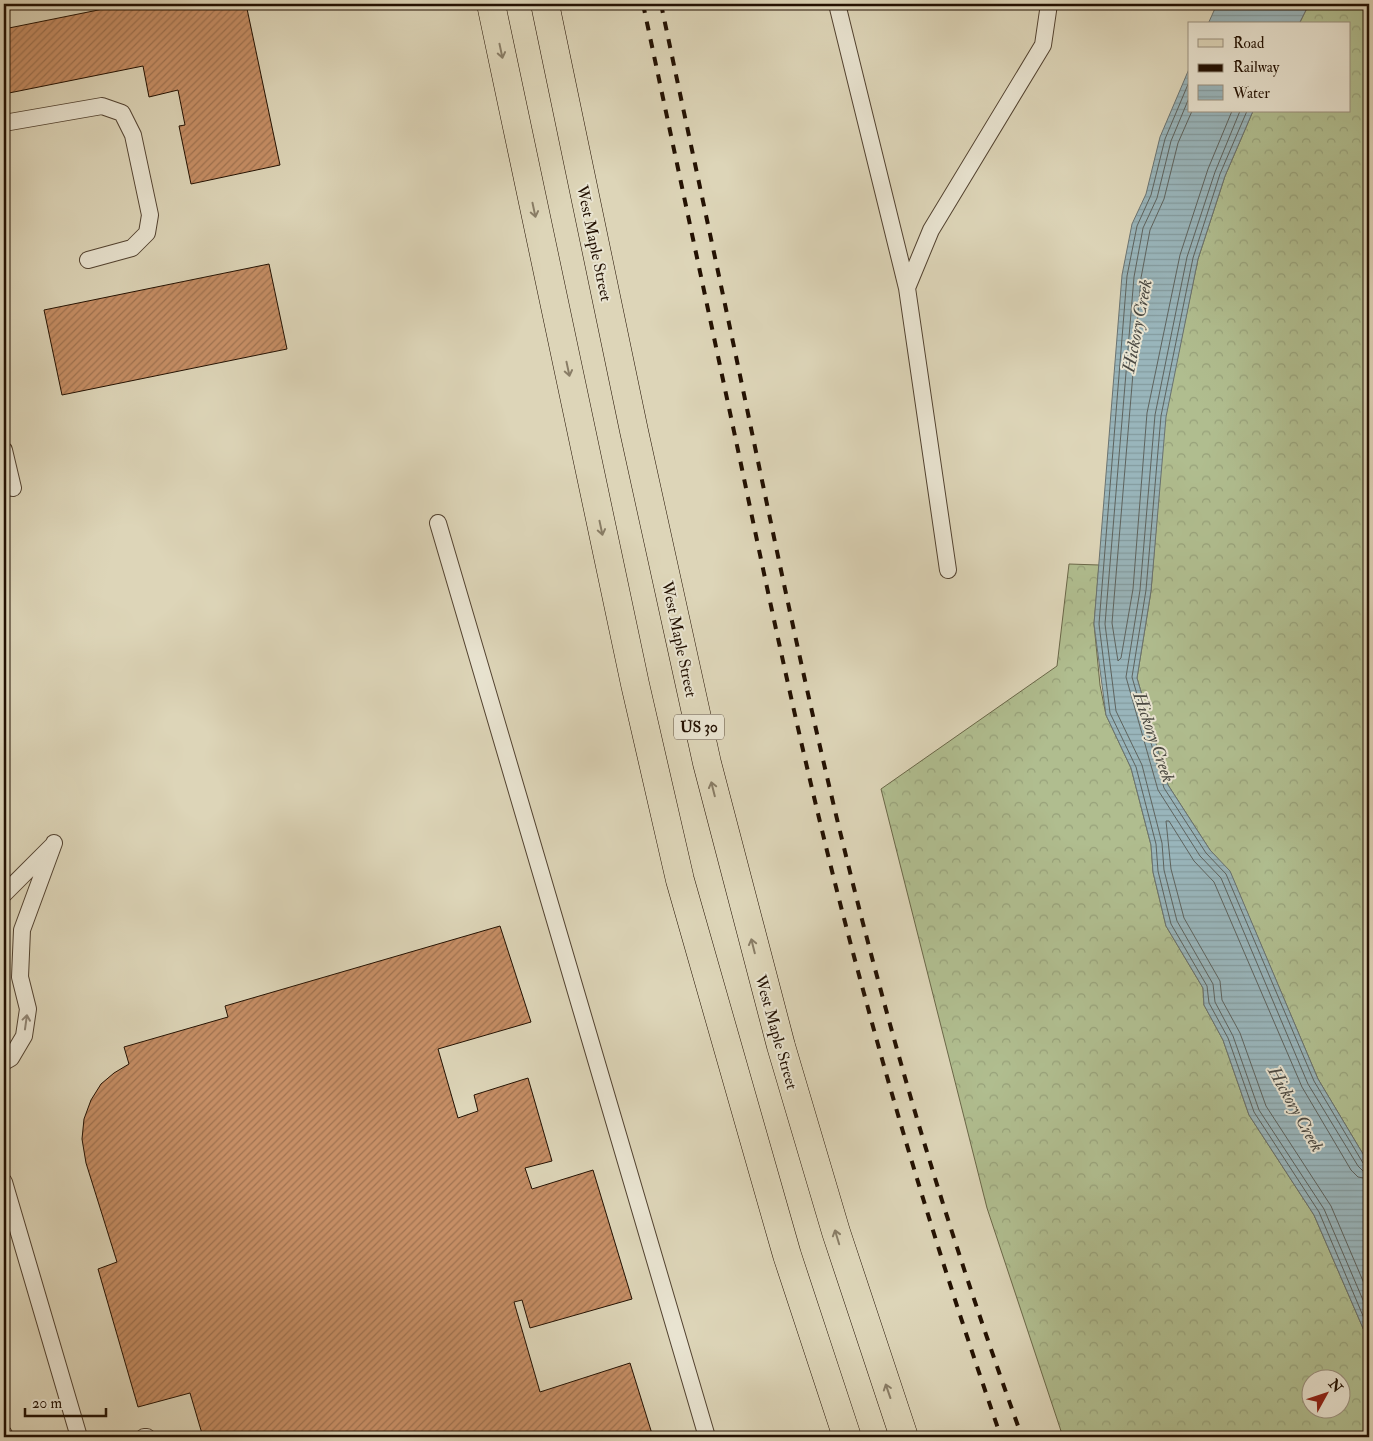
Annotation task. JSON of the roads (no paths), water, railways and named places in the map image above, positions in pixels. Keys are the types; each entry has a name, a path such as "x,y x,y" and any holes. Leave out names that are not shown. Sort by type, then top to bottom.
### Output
{"main road":[{"path":"490,4 633,674 680,880 787,1255 847,1437"},
{"name":"West Maple Street","path":"545,4 634,431 707,763 729,853 776,1028 836,1232 904,1437"}],"lane":[{"path":"837,4 907,288 948,570"},
{"path":"907,288 931,230 1043,45 1049,4"},
{"path":"4,123 102,106 122,114 133,135 137,153 150,215 148,233 132,248 88,260"},
{"path":"4,450 13,488"},
{"path":"438,523 707,1437"},
{"path":"4,894 54,843 22,930 20,977 28,1009 24,1036 11,1058 4,1062"},
{"path":"4,1182 79,1437"}],"water":[{"path":"1217,4 1309,4 1300,22 1209,22"},
{"name":"Hickory Creek","path":"1188,71 1188,112 1253,112 1225,176 1198,259 1166,417 1151,591 1137,678 1168,785 1210,850 1230,871 1318,1079 1369,1164 1369,1342 1314,1215 1249,1115 1223,1040 1204,1005 1203,988 1166,926 1153,872 1151,845 1131,768 1106,715 1094,624 1122,275 1132,224 1146,194 1160,137"}],"railway":[{"path":"643,4 799,734 847,932 912,1163 964,1328 1001,1437"},
{"path":"661,4 793,625 843,845 896,1047 929,1159 983,1326 1022,1437"}]}
